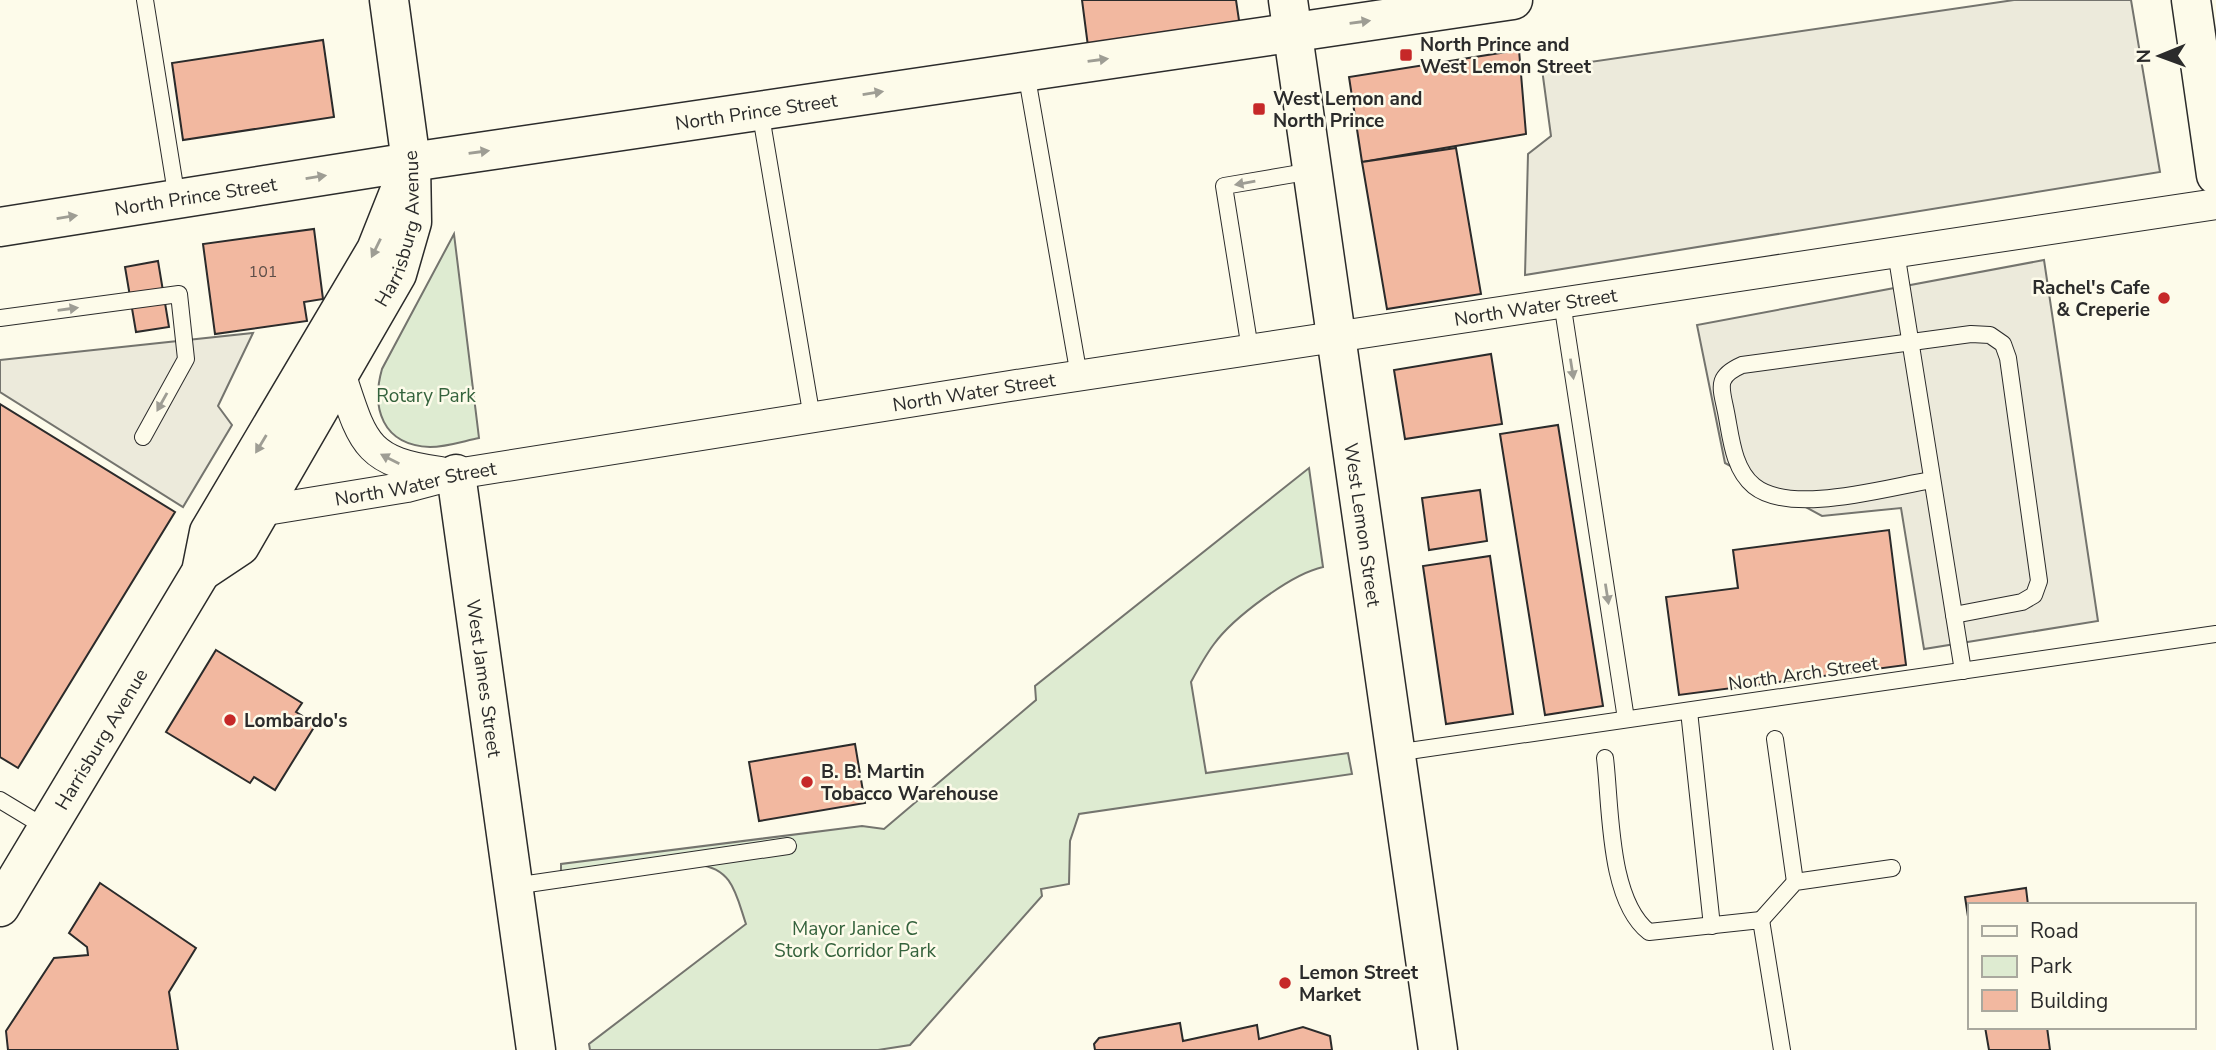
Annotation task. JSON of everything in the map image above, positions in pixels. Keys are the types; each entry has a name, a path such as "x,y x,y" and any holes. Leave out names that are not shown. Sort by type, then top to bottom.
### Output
{"main road":[{"path":"389,0 411,162"},
{"name":"North Prince Street","path":"0,227 1026,70 1291,16 1513,0"},
{"path":"2191,0 2216,175"},
{"name":"West Lemon Street","path":"1291,16 1438,1050"},
{"name":"Harrisburg Avenue","path":"201,572 240,546 341,376 397,274 412,222 411,162"},
{"name":"Harrisburg Avenue","path":"0,907 201,572 209,532 376,250 411,162"},
{"name":"West James Street","path":"456,474 536,1050"}],"street":[{"name":"North Water Street","path":"260,511 407,486 456,474 1250,349 2216,204"},
{"path":"341,376 358,430 383,457 409,468 456,474"}],"lane":[{"path":"145,0 177,200"},
{"path":"1026,70 1079,376"},
{"path":"760,110 812,418"},
{"path":"1250,349 1224,186 1312,171"},
{"path":"1896,251 1963,671"},
{"path":"0,318 179,293 186,359 143,436"},
{"path":"1562,302 1626,719"},
{"path":"1932,480 1811,500 1771,496 1753,485 1735,457 1721,384 1727,372 1742,365 1910,341 1970,334 1990,335 2003,344 2008,358 2039,581 2034,595 2022,601 1954,615"},
{"name":"North Arch Street","path":"1395,753 2216,634"},
{"path":"1689,710 1712,926"},
{"path":"1774,739 1796,881"},
{"path":"1605,758 1619,879 1637,923 1649,932 1761,920 1796,881 1892,868"},
{"path":"0,800 48,829"},
{"path":"513,886 788,846"},
{"path":"1761,920 1782,1050"}],"green space":[{"name":"Rotary Park","path":"454,234 479,438 436,447 414,445 391,432 384,422 378,397 379,383 382,369"},
{"name":"Mayor Janice C Stork Corridor Park","path":"1309,468 1323,567 1295,578 1248,610 1214,644 1191,682 1206,773 1348,753 1352,774 1079,814 1070,841 1069,884 1041,889 1042,896 910,1045 878,1050 590,1050 589,1044 746,924 736,893 726,877 710,867 698,865 561,887 561,864 862,826 884,829 1036,700 1035,686"}],"shaded area":[{"path":"2014,0 2131,0 2160,172 1525,275 1528,154 1551,136 1542,69"},
{"path":"2044,260 2098,621 1924,649 1901,508 1822,516 1725,463 1697,325"},
{"path":"253,333 218,406 232,425 183,507 0,392 0,360"}],"building":[{"path":"1082,0 1236,0 1240,27 1089,54"},
{"path":"323,40 334,117 183,140 172,63"},
{"path":"1519,50 1526,134 1362,162 1349,77"},
{"path":"1456,148 1481,294 1387,309 1362,162"},
{"path":"314,229 323,299 304,302 307,321 215,334 203,244"},
{"path":"158,261 169,327 136,332 125,267"},
{"path":"1491,354 1502,424 1405,439 1394,370"},
{"path":"0,404 175,512 18,768 0,757"},
{"path":"1558,425 1603,706 1545,715 1500,434"},
{"path":"1480,490 1487,541 1429,550 1422,498"},
{"path":"1889,530 1906,665 1679,695 1666,597 1738,588 1733,550"},
{"path":"1490,556 1513,714 1446,724 1423,566"},
{"path":"216,650 302,703 296,712 316,724 275,790 254,777 250,783 166,732"},
{"name":"B. B. Martin Tobacco Warehouse","path":"855,744 865,803 759,821 749,762"},
{"path":"100,883 196,948 169,992 178,1050 8,1050 6,1031 54,958 88,955 87,947 69,933"},
{"path":"2026,888 2028,903 1968,903 1968,916 1965,897"},
{"path":"1180,1023 1183,1041 1257,1025 1259,1039 1303,1027 1330,1036 1332,1050 1095,1050 1094,1044 1099,1038"},
{"path":"1985,1029 2047,1029 2050,1050 1989,1050"}],"place":[{"name":"North Prince and West Lemon Street","path":"1406,55"},
{"name":"West Lemon and North Prince","path":"1259,109"},
{"name":"Rachel's Cafe & Creperie","path":"2164,298"},
{"name":"Lombardo's","path":"230,720"},
{"name":"B. B. Martin Tobacco Warehouse","path":"807,782"},
{"name":"Lemon Street Market","path":"1285,983"}]}
